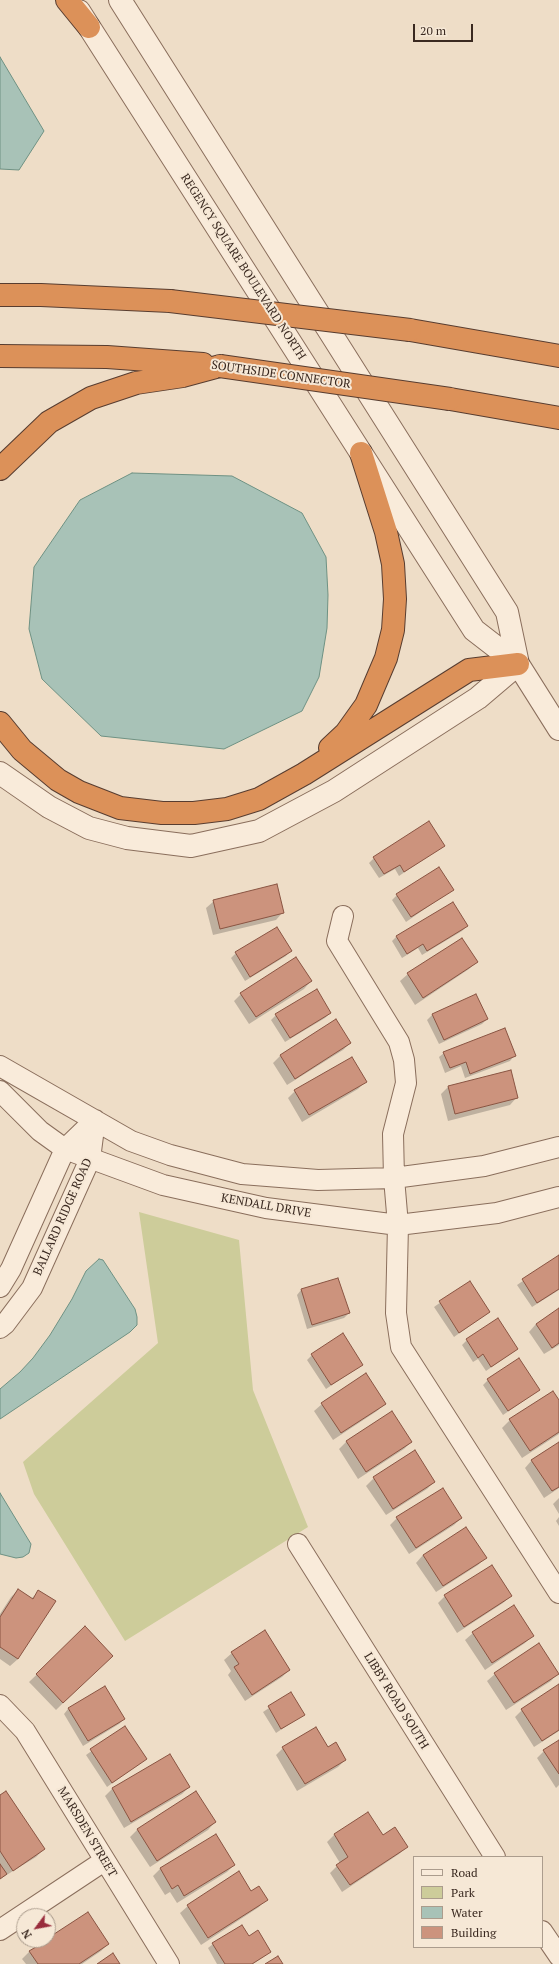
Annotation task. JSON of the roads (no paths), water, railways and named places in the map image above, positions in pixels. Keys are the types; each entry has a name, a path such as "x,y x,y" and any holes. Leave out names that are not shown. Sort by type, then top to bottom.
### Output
{"highway":[{"path":"67,0 89,27"},
{"path":"0,279 41,295"},
{"path":"0,295 41,295 170,301 410,330 559,356"},
{"name":"SOUTHSIDE CONNECTOR","path":"0,356 107,357 215,366 450,399 559,418"},
{"path":"0,469 49,422 91,398 136,383 183,376 215,366"},
{"path":"304,774 346,733 366,705 386,658 393,630 395,600 393,564 386,532 362,453"},
{"path":"0,723 22,750 58,780 79,792 120,808 162,813 194,813 227,809 259,799 304,774 469,670 518,664"}],"street":[{"name":"REGENCY SQUARE BOULEVARD NORTH","path":"72,0 474,630 518,664 559,729"},
{"name":"REGENCY SQUARE BOULEVARD NORTH","path":"120,0 507,612 518,664"},
{"path":"0,773 49,807 89,828 127,838 191,846 259,831 334,791 478,698 518,664"},
{"path":"343,916 337,941 398,1042 404,1060 406,1082 393,1134 394,1178 398,1225 396,1312 401,1346 559,1592"},
{"path":"0,1066 131,1141 170,1155 242,1174 318,1180 394,1178 484,1166 559,1147"},
{"name":"KENDALL DRIVE","path":"0,1091 40,1131 65,1149 163,1185 266,1208 398,1225 497,1213 559,1197"},
{"name":"BALLARD RIDGE ROAD","path":"0,1287 11,1269 65,1149 95,1120"},
{"name":"BALLARD RIDGE ROAD","path":"0,1328 5,1324 32,1288 90,1159 95,1120"},
{"name":"LIBBY ROAD SOUTH","path":"298,1544 494,1856"},
{"name":"MARSDEN STREET","path":"0,1705 25,1731 169,1964"},
{"path":"0,1930 104,1861"},
{"path":"543,1932 559,1956"}],"water":[{"path":"0,57 44,131 19,170 0,169"},
{"path":"132,473 232,476 302,513 326,557 328,595 327,628 319,677 302,711 224,749 101,736 42,679 29,629 34,567 80,500"},
{"path":"99,1259 103,1260 135,1309 137,1325 130,1332 0,1419 0,1389 20,1372 33,1358 50,1335 72,1299 86,1271"},
{"path":"0,1493 31,1544 29,1553 23,1557 16,1558 0,1554"}]}
